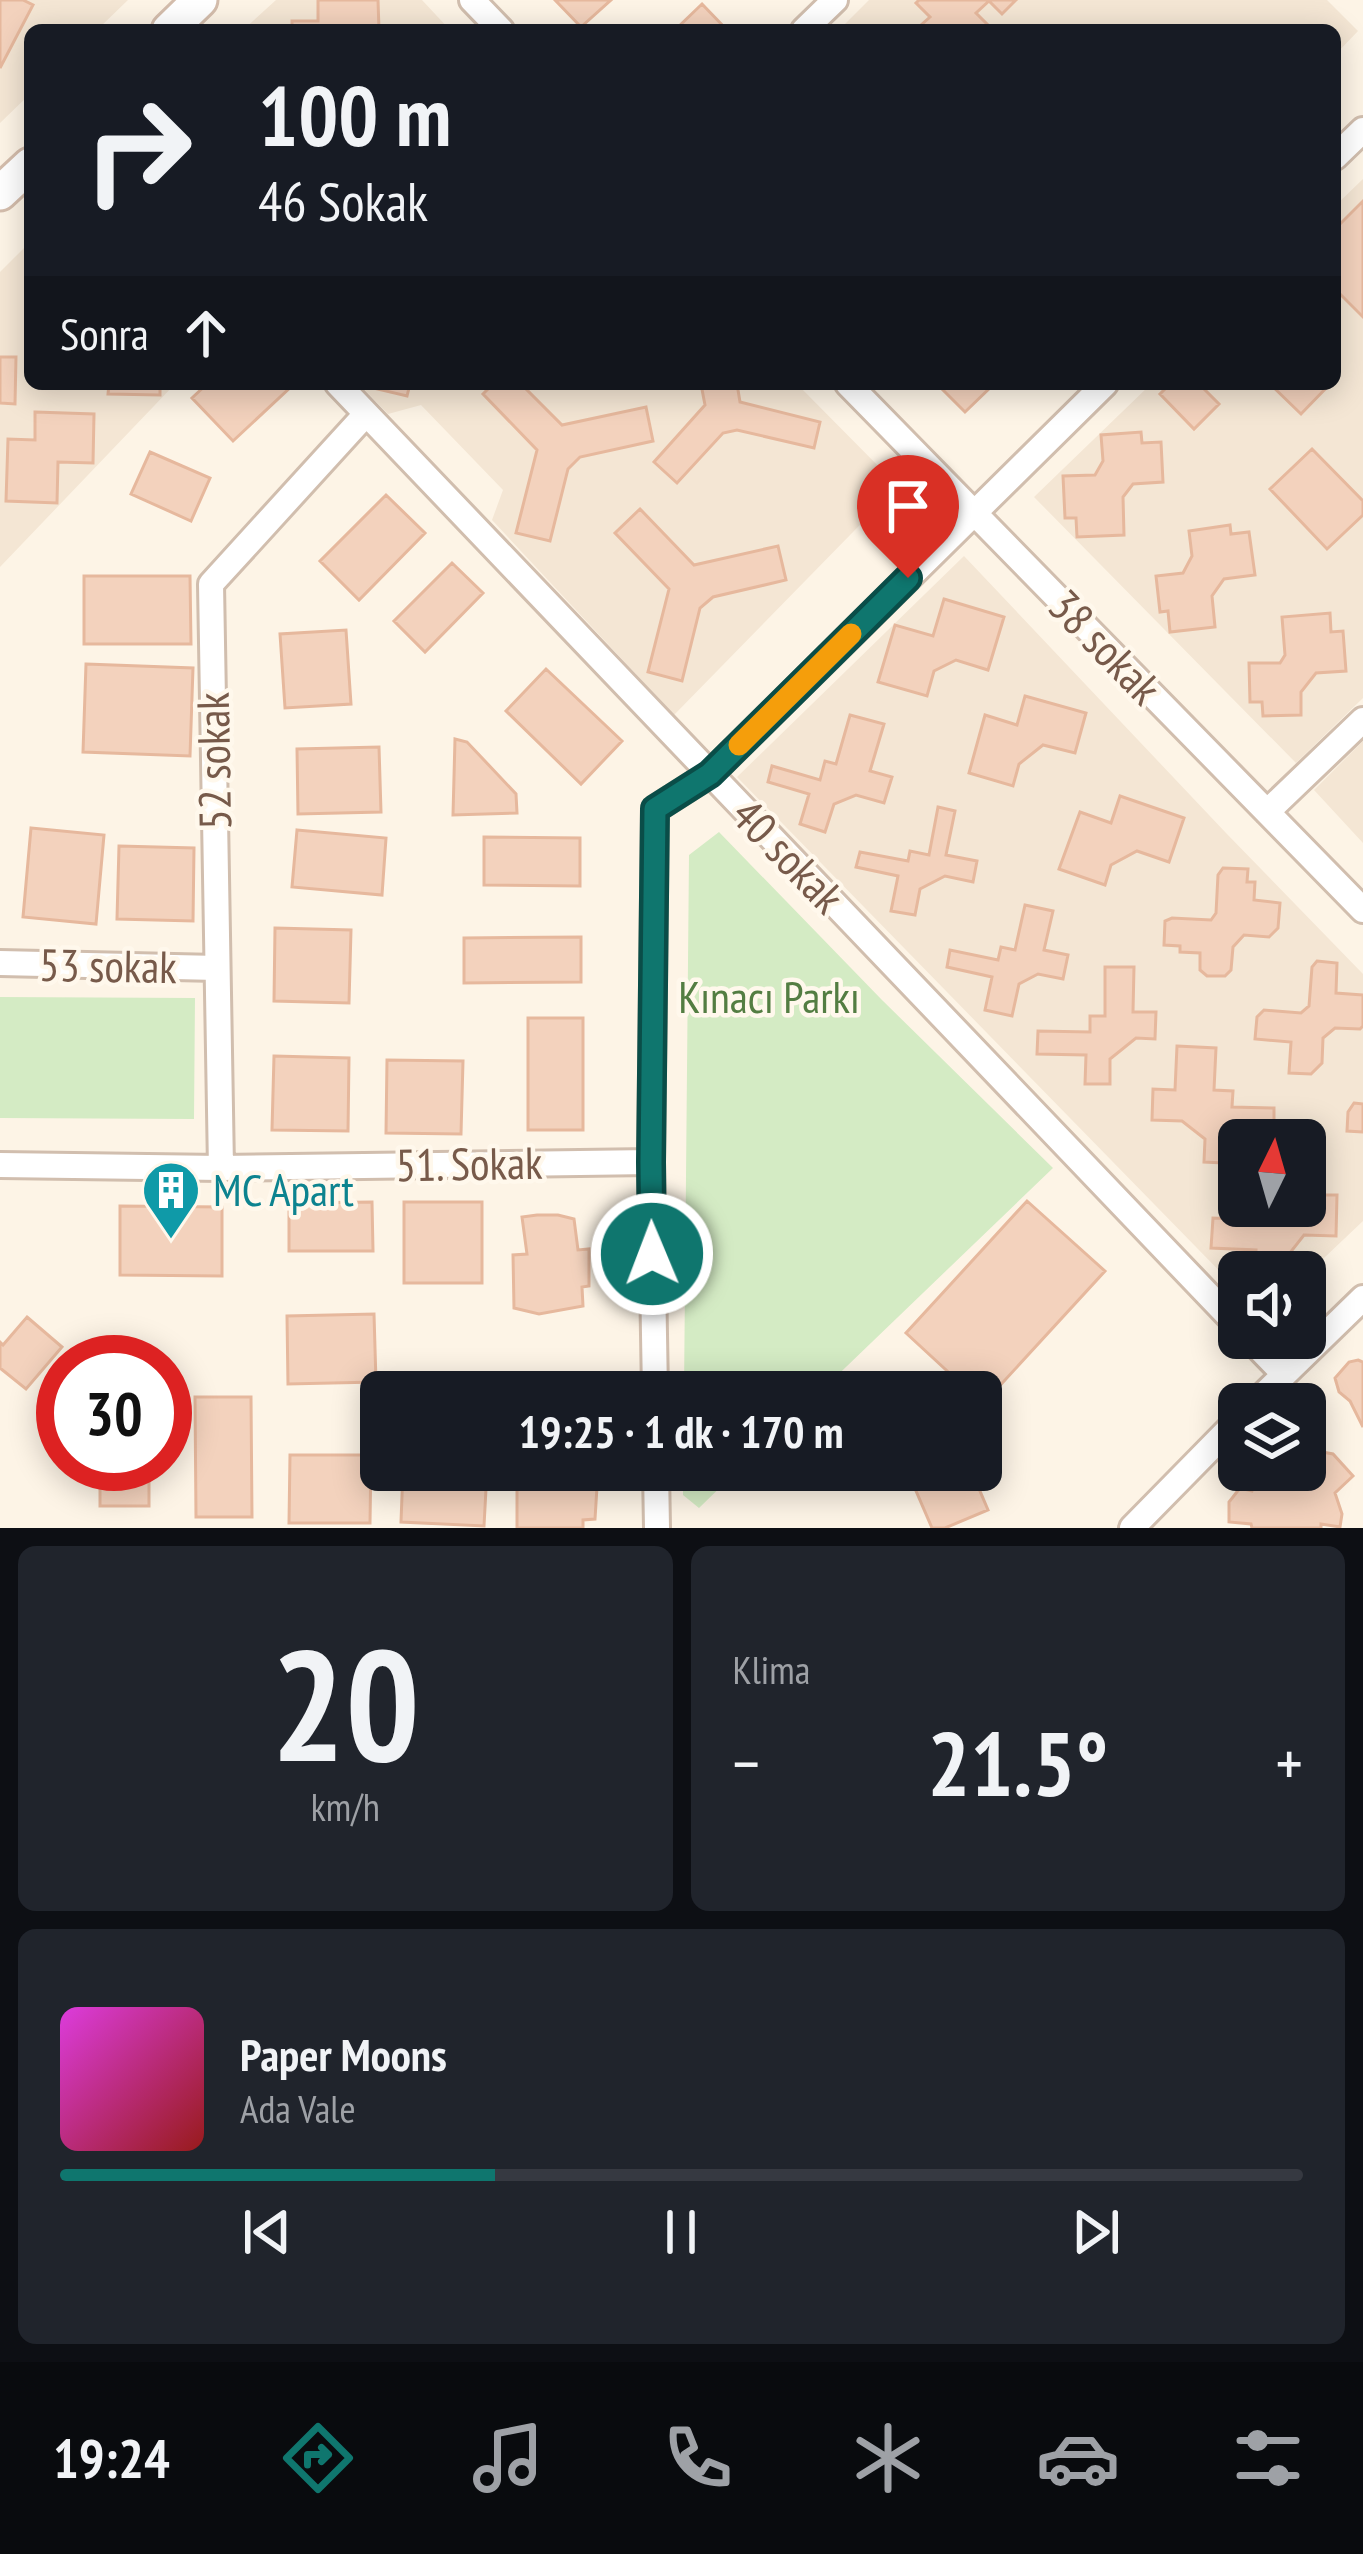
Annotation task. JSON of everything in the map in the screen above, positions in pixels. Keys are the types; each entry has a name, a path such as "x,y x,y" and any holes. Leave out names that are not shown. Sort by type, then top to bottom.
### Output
{"street":[{"path":"175,24 200,0"},
{"path":"472,0 495,24"},
{"path":"810,24 835,0"},
{"path":"1341,151 1363,130"},
{"path":"0,194 24,170"},
{"name":"40 sokak","path":"344,390 1218,1305"},
{"name":"38 sokak","path":"854,390 1363,910"},
{"path":"655,1371 651,1162 655,809 710,774 1099,390"},
{"name":"52 sokak","path":"221,1168 211,584 366,414"},
{"path":"1267,812 1363,720"},
{"name":"53 sokak","path":"0,963 217,968"},
{"name":"51. Sokak","path":"0,1165 221,1168 651,1162"},
{"path":"1275,1383 1363,1298"},
{"path":"1270,1359 1284,1374"},
{"path":"1132,1528 1218,1441"},
{"path":"656,1491 657,1528"}],"shaded area":[{"path":"0,0 128,0 103,24 24,24 24,100 0,123"},
{"path":"276,0 422,0 444,24 250,24"},
{"path":"869,0 1327,0 1358,31 1341,49 1341,24 845,24"},
{"path":"1363,179 1363,698 1296,763 1034,497 1145,390 1341,390 1341,200"},
{"path":"24,248 24,390 169,390 0,567 0,272"},
{"path":"365,390 803,390 898,486 674,715 492,520 503,490 421,405 388,414"},
{"path":"964,556 1363,974 1363,1221 1326,1256 1326,1251 1218,1251 1218,1269 737,777"},
{"path":"1363,741 1363,843 1314,790"}],"green space":[{"name":"Kınacı Parkı","path":"719,832 1053,1168 842,1371 684,1371 689,855"},
{"path":"0,997 195,998 194,1119 0,1118"},
{"path":"683,1491 716,1491 699,1508"}],"building":[{"path":"0,0 33,5 0,68"},
{"path":"318,0 378,0 379,24 292,24 318,21"},
{"path":"555,0 611,0 584,24 578,24"},
{"path":"1016,0 1002,14 989,1 976,13 987,24 922,24 930,17 916,3"},
{"path":"702,4 721,24 681,24"},
{"path":"1363,201 1363,317 1341,295 1341,223"},
{"path":"0,357 16,357 15,404 0,403"},
{"path":"108,390 160,390 160,395 108,394"},
{"path":"201,390 288,390 233,441 192,398"},
{"path":"487,390 527,390 562,425 646,407 653,441 580,457 568,469 550,541 516,533 537,450 483,394"},
{"path":"702,390 738,390 740,402 820,422 814,448 737,430 723,433 677,483 654,462 705,405"},
{"path":"943,390 988,390 965,412"},
{"path":"1164,390 1205,390 1219,404 1194,429 1160,394"},
{"path":"1276,390 1324,390 1301,414"},
{"path":"35,412 94,414 93,463 58,462 57,503 6,501 8,439 35,440"},
{"path":"1141,432 1142,443 1161,442 1163,482 1133,484 1123,497 1124,535 1077,537 1076,518 1065,518 1063,476 1095,475 1103,461 1101,435"},
{"path":"1312,449 1363,501 1363,515 1327,549 1270,489"},
{"path":"150,452 210,478 191,521 131,494"},
{"path":"386,495 425,533 359,600 320,561"},
{"path":"640,509 694,565 778,546 786,580 713,597 700,608 682,681 648,672 669,589 615,533"},
{"path":"1230,525 1231,534 1249,532 1255,575 1224,579 1212,596 1215,627 1170,632 1168,611 1160,612 1156,576 1183,573 1192,556 1189,531"},
{"path":"452,563 483,593 425,652 394,621"},
{"path":"84,576 190,576 191,644 84,644"},
{"path":"944,599 1004,617 988,670 956,660 934,671 927,696 878,682 895,625 933,636"},
{"path":"1330,613 1331,632 1343,631 1346,671 1316,673 1301,692 1301,715 1263,716 1262,702 1250,702 1249,663 1280,663 1285,655 1282,617"},
{"path":"346,630 351,704 285,708 280,634"},
{"path":"86,664 193,668 190,756 83,752"},
{"path":"546,669 622,741 581,784 506,711"},
{"path":"1025,696 1086,713 1075,753 1043,745 1019,764 1013,786 969,773 985,715 1017,725"},
{"path":"850,715 884,724 870,771 892,777 884,803 856,795 834,804 825,832 800,824 809,794 768,782 772,766 820,780 825,761 836,764"},
{"path":"455,739 467,742 516,794 517,813 453,815"},
{"path":"379,747 381,812 298,814 297,749"},
{"path":"1120,796 1184,818 1169,862 1137,851 1111,865 1105,885 1059,869 1080,812 1111,823"},
{"path":"938,807 955,811 946,855 977,861 973,882 945,876 920,889 915,915 891,911 898,876 856,867 860,852 908,861 910,851 929,855"},
{"path":"31,828 104,835 96,924 23,917"},
{"path":"297,830 386,838 382,895 292,887"},
{"path":"484,837 580,838 580,886 484,885"},
{"path":"119,846 194,848 193,921 117,919"},
{"path":"1223,868 1248,869 1247,882 1255,882 1254,900 1280,903 1278,928 1269,937 1244,935 1233,947 1231,970 1225,976 1207,976 1200,970 1200,953 1164,945 1165,921 1211,920"},
{"path":"1025,905 1053,911 1044,950 1068,955 1063,979 1038,974 1019,984 1012,1016 985,1010 992,977 947,967 950,950 998,960 1001,947 1015,950"},
{"path":"275,928 351,930 349,1003 274,1001"},
{"path":"581,937 581,982 464,983 464,938"},
{"path":"1317,961 1337,963 1336,993 1363,995 1363,1026 1335,1028 1323,1038 1322,1063 1311,1074 1289,1073 1291,1042 1255,1039 1257,1017 1264,1010 1301,1013 1309,1006 1312,967"},
{"path":"1105,967 1134,967 1133,1012 1156,1012 1155,1039 1136,1038 1110,1059 1110,1084 1085,1084 1086,1055 1037,1054 1038,1031 1090,1032 1090,1016 1105,1016"},
{"path":"528,1018 583,1018 583,1130 528,1130"},
{"path":"1177,1046 1216,1048 1214,1090 1233,1091 1232,1107 1274,1108 1274,1119 1218,1119 1218,1163 1204,1162 1205,1139 1182,1121 1152,1120 1153,1089 1175,1090"},
{"path":"274,1056 349,1058 348,1131 272,1130"},
{"path":"387,1060 463,1061 461,1134 386,1133"},
{"path":"1354,1103 1363,1104 1363,1132 1347,1131 1348,1112"},
{"path":"1326,1195 1337,1195 1336,1236 1304,1235 1291,1251 1211,1248 1213,1218 1218,1218 1218,1227 1326,1227"},
{"path":"1027,1201 1105,1271 1002,1383 1002,1371 947,1371 906,1333"},
{"path":"372,1202 373,1251 289,1251 289,1203"},
{"path":"404,1202 482,1202 482,1283 404,1283"},
{"name":"MC Apart","path":"120,1206 222,1207 222,1276 120,1275"},
{"path":"522,1217 574,1219 578,1250 589,1249 589,1286 582,1287 583,1306 539,1314 514,1308 513,1255 527,1254"},
{"path":"374,1314 376,1371 360,1371 360,1382 288,1384 287,1316"},
{"path":"27,1317 48,1335 36,1335 36,1377 26,1389 0,1368 0,1342 3,1345"},
{"path":"1349,1362 1363,1362 1363,1427 1335,1378"},
{"path":"195,1397 251,1397 252,1517 196,1517"},
{"path":"1326,1453 1353,1476 1335,1493 1342,1514 1340,1527 1252,1528 1251,1524 1229,1522 1229,1502 1238,1491 1326,1491"},
{"path":"290,1455 360,1455 360,1491 370,1491 370,1523 289,1523"},
{"path":"100,1491 149,1491 149,1506 100,1506"},
{"path":"402,1491 486,1491 484,1526 401,1522"},
{"path":"517,1491 597,1491 595,1519 583,1520 583,1528 517,1528"},
{"path":"916,1491 980,1491 988,1510 945,1528 932,1528"}],"slow traffic":[{"path":"739,745 851,634"}],"place":[{"name":"MC Apart","path":"171,1241"}],"route":[{"path":"652,1254 655,809 710,774 908,578"}]}
